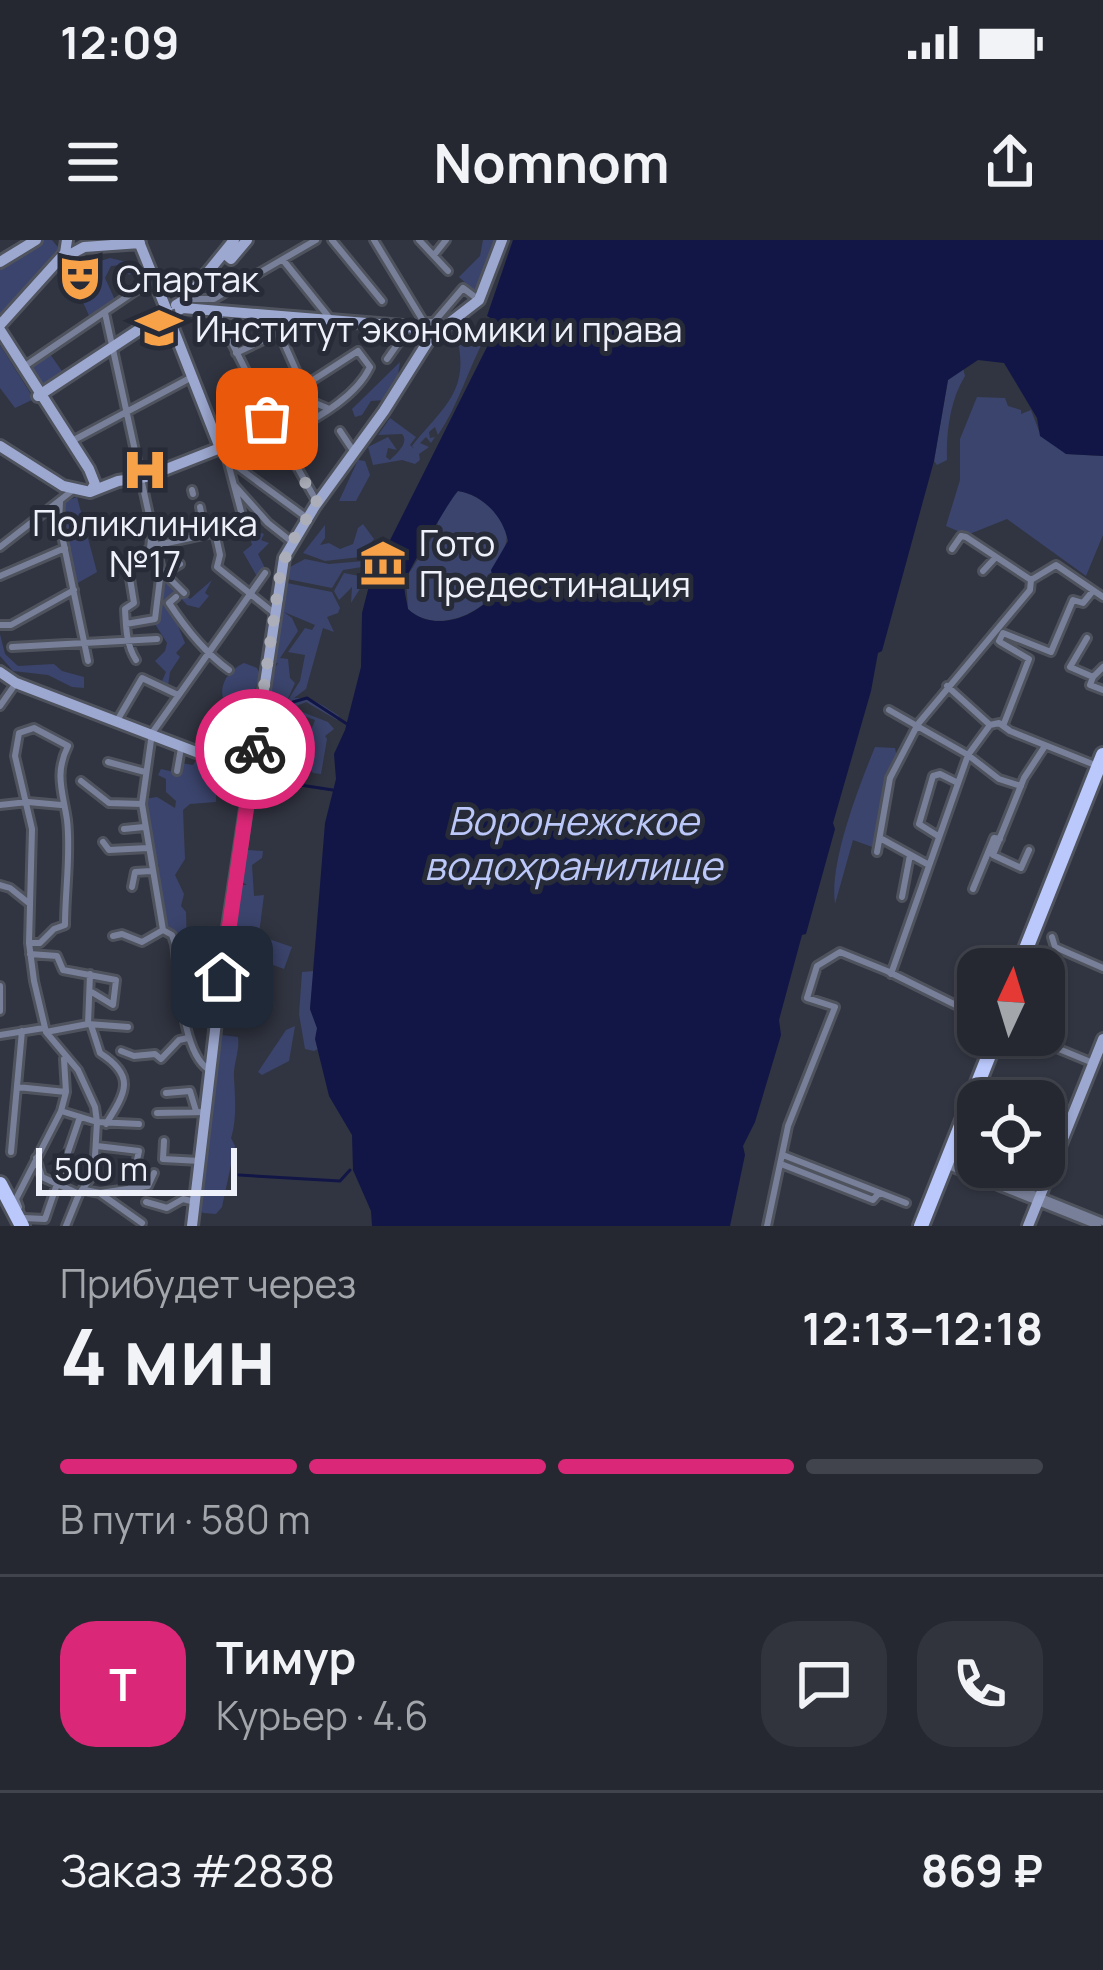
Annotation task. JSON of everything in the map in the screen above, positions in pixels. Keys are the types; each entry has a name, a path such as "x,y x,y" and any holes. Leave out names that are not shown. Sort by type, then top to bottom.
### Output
{"main road":[{"path":"1028,948 1102,762"},
{"path":"918,1226 986,1056"},
{"path":"0,1184 20,1223"},
{"path":"0,1195 20,1223"}],"street":[{"path":"0,262 36,240"},
{"path":"67,240 65,253 0,331 70,442 79,487"},
{"path":"228,255 234,240"},
{"path":"40,395 186,299 247,240"},
{"path":"186,299 214,299 316,240"},
{"path":"332,240 382,301"},
{"path":"374,240 430,328"},
{"path":"419,240 448,271"},
{"path":"434,255 446,240"},
{"path":"145,327 183,308 430,328 452,324 479,300 502,240"},
{"path":"56,263 80,248 131,242 153,279 223,453 243,519 240,527 158,545"},
{"path":"283,260 332,321"},
{"path":"22,368 153,279"},
{"path":"192,1226 201,1112 211,1071 281,568 292,542 355,452 434,322 463,287 479,300"},
{"path":"220,312 266,411"},
{"path":"105,313 163,572 154,619 126,624"},
{"path":"272,316 302,385"},
{"path":"236,353 295,325 297,318"},
{"path":"387,359 408,334 403,324"},
{"path":"0,547 79,487 146,477 223,453 266,411 358,351 368,364 365,376 294,430"},
{"path":"70,442 193,377"},
{"path":"280,404 315,403 327,408"},
{"path":"243,431 258,420 269,421 317,502"},
{"path":"340,431 355,452"},
{"path":"0,446 79,487"},
{"path":"223,453 307,518"},
{"path":"232,482 292,542"},
{"path":"79,487 57,511 88,661"},
{"path":"200,507 205,534"},
{"path":"136,660 128,642 125,609 134,603 130,561 150,548 152,521"},
{"path":"215,532 220,555 217,567 274,613"},
{"path":"952,549 961,536 1031,580"},
{"path":"0,576 65,548"},
{"path":"983,572 996,557"},
{"path":"163,572 179,564"},
{"path":"877,852 890,778 918,724 947,686 996,637 1030,590 1031,580 1056,565 1103,597"},
{"path":"163,572 180,595 169,603 208,655 229,670"},
{"path":"211,1071 198,1063 188,1038 175,944 164,930 142,804 152,733 265,573"},
{"path":"1,626 74,590"},
{"path":"996,637 1003,633 1051,652 1073,600 1083,604 1092,592"},
{"path":"996,637 1029,659 1003,726"},
{"path":"1088,638 1070,668 1093,677"},
{"path":"11,647 157,639"},
{"path":"1103,667 1090,685 1103,690"},
{"path":"118,719 142,678 178,694"},
{"path":"0,706 6,680 250,773"},
{"path":"947,686 990,724 1102,762"},
{"path":"889,710 968,754 998,779 1022,786"},
{"path":"891,974 968,754 990,724"},
{"path":"29,944 40,943 65,925 67,822 59,781 68,746 34,728 20,731 15,747 32,829 29,944 30,954 45,1030 78,1070 101,1123"},
{"path":"177,771 182,744"},
{"path":"974,889 1045,746"},
{"path":"108,762 146,772"},
{"path":"938,836 919,824 934,776 958,784"},
{"path":"81,781 109,803 142,804"},
{"path":"0,806 61,805"},
{"path":"124,829 145,827"},
{"path":"880,838 929,865"},
{"path":"997,839 993,858 1021,868 1029,850"},
{"path":"103,842 110,850 148,848"},
{"path":"902,897 910,855"},
{"path":"132,887 135,872 151,871"},
{"path":"0,885 30,904"},
{"path":"113,935 142,942 164,930"},
{"path":"1052,938 1055,947 1103,968"},
{"path":"767,1226 792,1115 835,1007 808,998 817,966 839,952 957,1006"},
{"path":"30,954 57,956 63,970 114,978 113,1005 90,991"},
{"path":"66,1226 94,1173 101,1123 123,1094 120,1065 100,1053 90,1024 90,974"},
{"path":"0,986 0,1012"},
{"path":"0,1035 90,1024 128,1027"},
{"path":"11,1152 22,1031"},
{"path":"121,1051 134,1056 155,1054 161,1059 179,1040 188,1038"},
{"path":"1028,1226 1103,1039"},
{"path":"1065,1051 1093,1063"},
{"path":"64,1057 66,1092 61,1111 16,1199 20,1223 44,1219 80,1117"},
{"path":"17,1088 66,1092"},
{"path":"166,1093 190,1091 201,1112"},
{"path":"0,1105 15,1109"},
{"path":"61,1111 101,1123 139,1124"},
{"path":"157,1113 201,1112"},
{"path":"164,1141 163,1159 170,1163 200,1161"},
{"path":"97,1146 139,1151 131,1187"},
{"path":"36,1156 42,1177 82,1192 148,1186 154,1173"},
{"path":"782,1160 906,1203"},
{"path":"944,1161 1100,1224"},
{"path":"100,1193 142,1223"},
{"path":"146,1202 167,1208 183,1199 195,1202"}],"shaded area":[{"path":"39,240 52,240 62,252 0,318 0,264"},
{"path":"483,240 497,240 476,293 459,277 480,256"},
{"path":"110,258 127,262 133,272 129,275 121,265 111,266 105,278 116,302 91,320 81,298 94,289 90,264"},
{"path":"485,338 438,435 435,427 429,432 430,438 435,437 431,443 426,437 420,443 429,447 419,454 420,460 373,465 368,447 388,437 397,450 388,448 390,460 403,445 402,434 378,435 390,418 416,437 410,445 414,449 456,388 458,342"},
{"path":"0,345 34,399 15,408 0,388"},
{"path":"50,354 64,374 43,388 29,368"},
{"path":"400,362 397,381 385,400 371,401 355,417 352,409"},
{"path":"963,368 965,376 950,417 947,460 937,465 948,380"},
{"path":"228,370 237,382 246,377 253,391 247,400 254,413 234,432 243,418 237,400 224,394 230,381"},
{"path":"977,397 1005,398 1021,414 1031,410 1039,431 1066,454 1103,456 1103,535 1086,576 1007,519 967,535 946,526 960,480 960,439"},
{"path":"358,460 365,461 370,475 356,501 339,501"},
{"path":"458,491 492,509 504,525 506,543 491,578 495,592 487,601 454,619 430,620 408,609 406,578 436,531 440,513"},
{"path":"77,497 97,572 76,584 58,511 61,503"},
{"path":"363,524 374,539 360,557 325,561 303,553 325,525 320,545 329,543 340,549 353,544"},
{"path":"248,529 264,534 261,540 269,543 258,554 265,568 259,580 243,552 252,545"},
{"path":"376,540 385,544 377,561 368,558 376,563 351,603 352,587 339,600 334,591 344,573 359,576 365,572 362,567 343,570 332,588 287,579 290,567 305,559 329,564 364,561"},
{"path":"162,576 190,599 212,580 205,593 209,596 199,608 187,605 178,595 168,601 185,643 176,653 180,657 168,686 162,681 166,672 155,661 167,643 155,624"},
{"path":"287,583 332,592 340,608 327,617 334,632 323,628 306,689 294,698 312,700 339,716 337,720 306,702 292,708 334,729 325,736 321,774 313,773 302,755 315,720 281,708 282,743 273,741 276,714 267,712 278,663 274,664","holes":["284,612 315,625 312,630 305,628 288,652 305,655 300,681 286,703 295,683 288,659 280,658 298,631"]},
{"path":"0,634 5,654 18,666 54,664 84,677 84,688 48,675 13,671 0,656"},
{"path":"244,663 260,674 249,709 254,721 251,728 223,720 226,713 212,710 223,698 227,677"},
{"path":"875,747 895,748 897,757 885,783 875,848 853,840 835,904 841,847"},
{"path":"198,757 211,762 204,779 216,784 216,802 190,804 183,810 185,859 175,875 184,894 188,978 179,937 165,926 155,874 159,865 154,864 144,799 157,797 175,808 176,801 166,792 166,779 158,775 161,769 178,773 181,763 193,765"},
{"path":"247,850 263,851 252,865 254,896 264,895 259,934 242,933 240,928 235,932 242,885 247,885 242,882"},
{"path":"266,938 292,947 284,969 257,959"},
{"path":"314,971 310,1009 318,1049 314,1051 305,1049 299,1014 302,972"},
{"path":"295,1026 289,1061 262,1075 258,1072 286,1030"},
{"path":"222,1035 238,1037 231,1138 235,1146 222,1207 216,1214 200,1209"}],"water":[{"name":"Воронежское водохранилище","path":"513,240 1103,240 1103,456 1066,454 1040,436 1037,418 1004,363 978,360 948,380 934,461 779,1020 781,1035 743,1146 730,1226 372,1226 371,1211 353,1170 352,1135 329,1096 310,1009 325,823 336,779 334,754 361,667 362,613 371,578 499,323 487,316","holes":["458,491 490,508 508,541 491,570 495,592 487,601 466,615 430,620 408,609 405,581"]}],"waterway":[{"path":"290,709 293,702 307,698 347,724"},
{"path":"272,801 287,783 333,790"},
{"path":"239,1175 340,1181 350,1170"}],"way so far":[{"path":"255,749 281,568 317,502 267,419"}],"place":[{"name":"Спартак","path":"80,278"},
{"name":"Институт экономики и права","path":"159,328"},
{"name":"Поликлиника №17","path":"145,470"},
{"name":"Гото Предестинация","path":"383,563"}],"route":[{"path":"222,977 255,749"}]}
